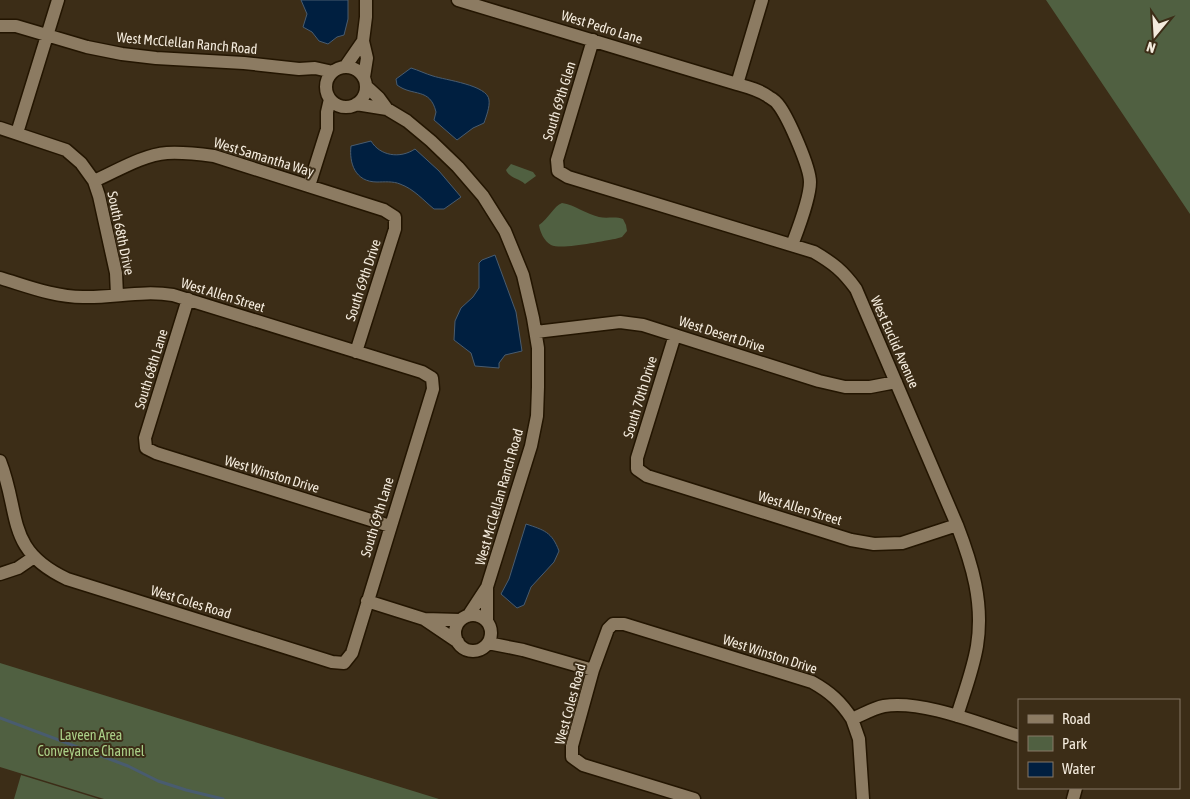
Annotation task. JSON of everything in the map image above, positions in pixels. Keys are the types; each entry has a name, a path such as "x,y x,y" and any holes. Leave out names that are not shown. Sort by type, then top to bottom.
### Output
{"street":[{"path":"0,128 17,133 58,0"},
{"path":"327,129 364,96 367,58 363,41 366,0"},
{"name":"West Pedro Lane","path":"458,0 757,90 769,97 780,107 788,121 808,169 810,182 808,194 792,245"},
{"path":"737,84 762,0"},
{"name":"West McClellan Ranch Road","path":"0,15 16,26"},
{"name":"West McClellan Ranch Road","path":"0,26 16,26 87,47 122,54 299,69 339,69"},
{"name":"South 69th Glen","path":"558,171 557,160 593,40"},
{"path":"309,186 327,129 327,79 339,69 363,41"},
{"path":"339,69 354,68 380,98 387,110"},
{"path":"299,69 316,79 341,106 352,105 387,110"},
{"name":"West McClellan Ranch Road","path":"387,110 407,121 432,141 458,166 483,196 505,231 523,275 536,332 538,348 537,416 531,446 488,587"},
{"name":"South 68th Drive","path":"17,133 66,150 82,163 94,180 116,273 117,295"},
{"name":"West Samantha Way","path":"94,180 143,159 166,153 192,153 214,156 384,210 395,217"},
{"name":"West Euclid Avenue","path":"558,171 568,177 814,252 833,262 846,274 856,290 969,556 979,602 980,622 974,661 957,716"},
{"name":"South 69th Drive","path":"356,352 395,230 395,217"},
{"name":"West Allen Street","path":"0,278 64,296 85,298 156,292 188,299 422,372 432,378"},
{"name":"South 68th Lane","path":"146,448 145,438 188,299"},
{"name":"West Desert Drive","path":"536,332 620,322 643,325 819,381 846,387 870,387 896,382"},
{"name":"South 70th Drive","path":"637,469 637,458 675,335"},
{"name":"South 69th Lane","path":"344,662 352,653 433,388 432,378"},
{"name":"West Winston Drive","path":"146,448 156,453 390,526"},
{"name":"West Coles Road","path":"0,461 18,532 34,558 49,570 67,579 332,662 344,662"},
{"name":"West Allen Street","path":"637,469 647,476 874,544 902,543 957,525"},
{"path":"0,574 18,568 34,558"},
{"path":"458,642 455,630 488,587"},
{"path":"367,601 424,619 458,642 466,650 472,651 478,650 489,632 488,587"},
{"path":"424,619 464,618 477,615 489,632 523,650 593,670"},
{"name":"West Winston Drive","path":"613,624 624,624 812,682 828,691 841,703 852,719"},
{"name":"West Coles Road","path":"613,624 608,629 593,670 572,746 572,757 583,765 694,799"},
{"path":"863,799 859,739 852,719 882,706 903,704 927,708 1018,736"}],"green space":[{"path":"1046,0 1190,0 1190,214"},
{"path":"511,164 533,172 536,176 525,184 508,173 506,170"},
{"path":"562,203 599,217 623,219 627,231 622,237 615,239 573,246 551,245 540,231 539,225"},
{"name":"Laveen Area Conveyance Channel","path":"0,663 439,799 104,799 0,767"},
{"path":"21,775 99,799 14,799"}],"water":[{"path":"301,0 348,0 348,19 344,35 337,37 328,44 319,41 312,32 303,27 307,14"},
{"path":"411,68 482,90 489,100 484,123 473,128 457,140 434,120 436,112 430,99 397,85 396,79"},
{"path":"371,141 385,153 397,155 415,149 439,171 461,197 444,209 434,209 405,186 394,182 377,182 363,179 353,165 351,146"},
{"path":"495,255 516,312 522,351 505,355 499,363 499,368 475,366 471,353 454,340 455,321 461,308 473,297 479,288 479,263"},
{"path":"526,524 547,533 559,551 554,562 531,587 524,605 517,608 501,594 509,579"}],"waterway":[{"path":"0,718 128,766 158,781 223,799"}]}
